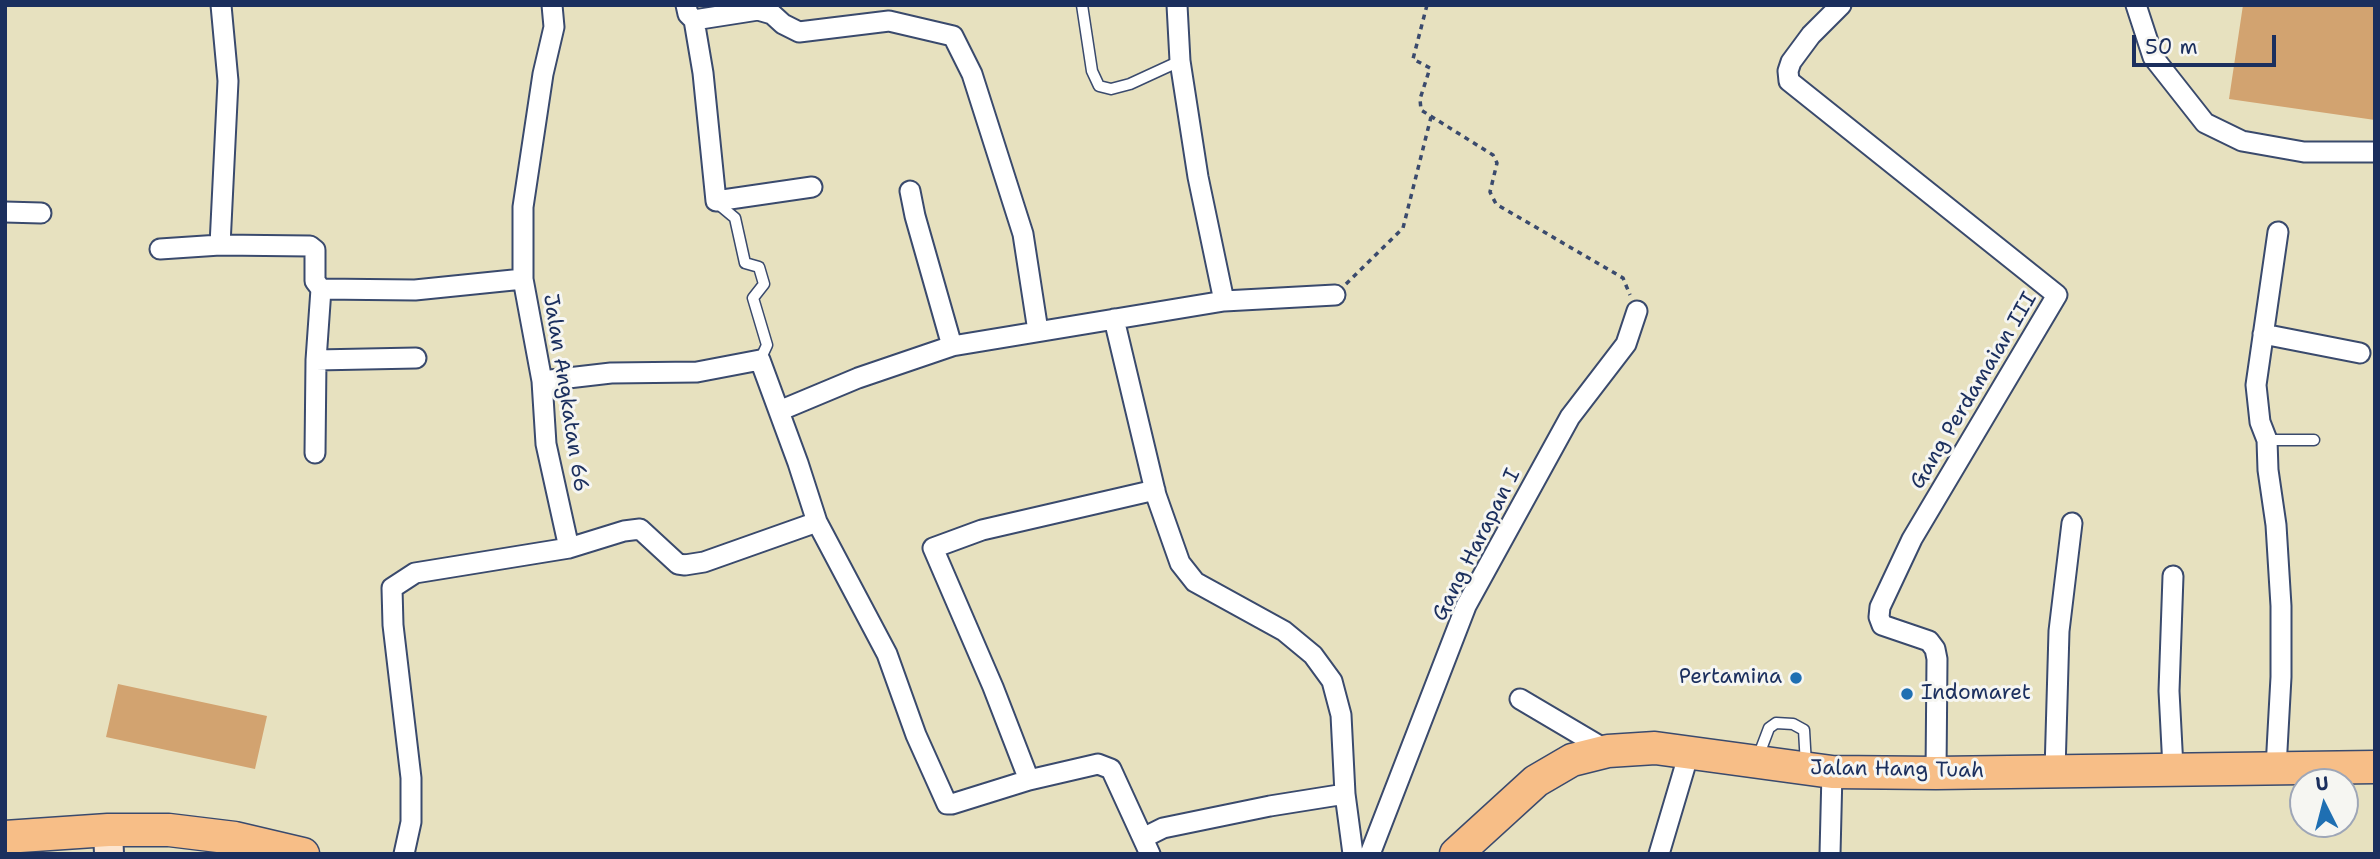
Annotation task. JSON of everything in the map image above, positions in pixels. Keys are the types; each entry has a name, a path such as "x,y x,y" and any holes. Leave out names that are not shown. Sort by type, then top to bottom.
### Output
{"main road":[{"name":"Jalan Hang Tuah","path":"1456,854 1536,781 1572,761 1608,751 1655,748 1819,770 1936,773 2375,767"},
{"path":"5,837 109,842 182,832 235,838 303,854"}],"street":[{"path":"219,245 229,81 221,5"},
{"name":"Jalan Angkatan 66","path":"552,5 554,27 542,74 523,207 523,279 542,381 545,444 569,548"},
{"path":"1177,5 1180,61 1198,177 1224,301"},
{"name":"Gang Perdamaian III","path":"1841,5 1811,35 1791,62 1789,81 2057,295 1912,539 1880,607 1882,625 1929,641 1935,649 1936,773"},
{"path":"2136,5 2154,57 2205,123 2242,141 2304,152 2375,152"},
{"path":"812,187 716,201 703,73 690,13 758,10 772,15 799,32 890,20 953,36 972,74 1023,234 1038,331"},
{"path":"910,191 952,346"},
{"path":"5,212 41,213"},
{"path":"2276,768 2281,677 2281,606 2267,440 2260,422 2256,385 2278,232"},
{"path":"160,248 219,245 310,246 315,250 315,281 321,289 316,360 315,453"},
{"path":"321,289 415,290 523,279"},
{"path":"779,411 858,378 952,346 1224,301 1335,295"},
{"name":"Gang Harapan I","path":"1370,854 1466,606 1570,417 1626,344 1637,311"},
{"path":"1114,319 1155,490 1180,563 1195,582 1284,631 1313,656 1332,681 1341,715 1345,794 1353,854"},
{"path":"2263,334 2360,353"},
{"path":"316,360 416,358"},
{"path":"542,381 611,373 697,372 760,360 817,522 887,653 916,735 947,804 1029,780 1098,764 1111,769 1147,846 1163,828 1345,794"},
{"path":"1029,780 993,687 933,548 982,530 1155,490"},
{"path":"404,854 411,822 411,778 393,625 392,588 415,573 569,548 640,529 678,564 685,565 704,562 817,522"},
{"path":"2055,771 2059,631 2072,523"},
{"path":"2173,768 2169,691 2174,576"},
{"path":"1520,699 1608,751"},
{"path":"1659,854 1689,753"},
{"path":"1819,770 1830,854"}],"lane":[{"path":"1082,5 1092,71 1100,86 1111,89 1130,84 1180,61"},
{"path":"716,201 735,218 745,263 759,267 764,284 753,298 766,345 760,360"},
{"path":"2267,440 2314,440"},
{"path":"1756,762 1769,728 1776,723 1793,724 1804,730 1819,770"}],"path":[{"path":"1427,5 1413,59 1430,68 1420,99 1421,110 1493,155 1497,163 1490,192 1496,204 1623,278 1637,311"},
{"path":"1335,295 1403,228 1431,117"}],"building":[{"path":"2243,5 2375,5 2375,120 2229,99"},
{"path":"118,684 267,716 255,769 106,737"}],"place":[{"name":"Pertamina","path":"1796,678"},
{"name":"Indomaret","path":"1907,694"}]}
